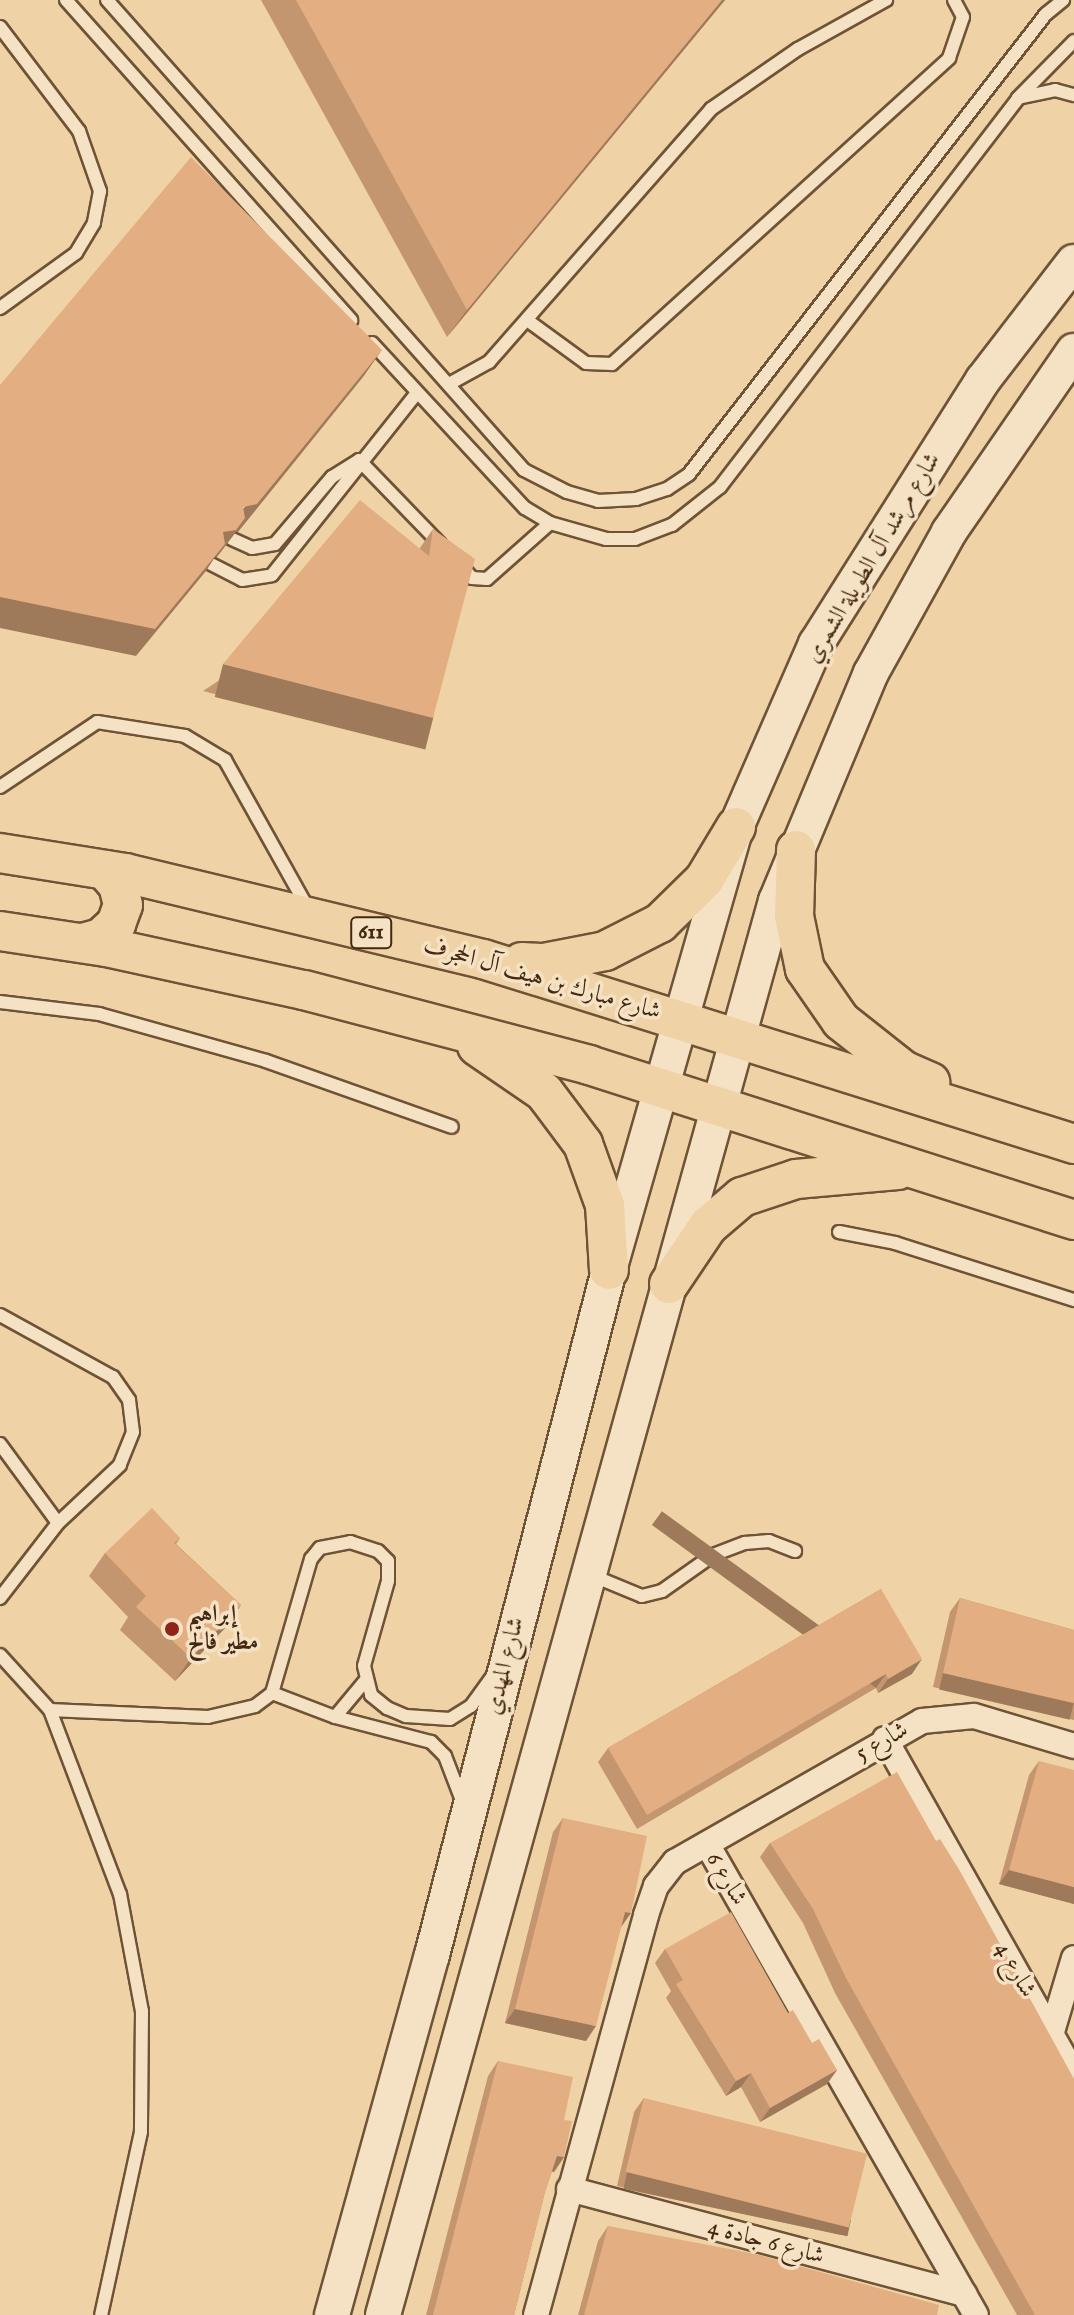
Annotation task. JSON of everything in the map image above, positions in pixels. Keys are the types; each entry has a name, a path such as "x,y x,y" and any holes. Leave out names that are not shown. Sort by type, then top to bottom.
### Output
{"main road":[{"name":"شارع مرشد آل الطويلة الشمري","path":"682,1019 736,827 816,644 983,380 1074,262"},
{"path":"383,2315 717,1104 796,850 871,673 949,532 1074,351"},
{"path":"483,959 559,960 605,951 660,923 704,880 736,827"},
{"path":"796,850 794,916 805,969 841,1021 903,1070 1064,1141"},
{"name":"شارع مبارك بن هيف آل الحجرف","path":"0,853 105,870 483,959 1064,1141"},
{"path":"82,943 101,938 116,924 123,905 118,885 105,870"},
{"path":"0,931 82,943 428,1022 663,1087 1074,1220"},
{"name":"شارع المهدي","path":"332,2315 609,1270 682,1019"},
{"path":"428,1022 493,1053 544,1092 583,1144 605,1205 609,1270"},
{"path":"669,1284 708,1226 742,1197 796,1179 911,1169"}],"street":[{"name":"شارع 5","path":"707,1844 885,1739 922,1721 974,1716 1074,1746"},
{"name":"شارع 4","path":"885,1739 1074,2075"},
{"name":"شارع 6","path":"536,2315 656,1886 675,1862 707,1844 970,2305"},
{"path":"1051,2035 1074,1958"},
{"name":"شارع 6 جادة 4","path":"569,2189 970,2305"}],"lane":[{"path":"66,0 503,489 550,523 591,536 635,539 696,510 720,487 1018,98 1074,41"},
{"path":"449,384 489,362 711,109 798,49 886,0"},
{"path":"527,320 586,363 612,364 949,58 963,17 954,0"},
{"path":"111,2 524,470 567,492 598,501 636,499 667,489 689,474 1046,14 1063,0"},
{"path":"0,27 79,131 100,191 94,223 76,253 0,308"},
{"path":"1018,98 1055,90 1074,95"},
{"path":"211,564 242,580 272,575 346,489 359,460 417,393"},
{"path":"359,460 477,580 492,576 550,523"},
{"path":"232,539 252,548 275,544 332,477 359,460"},
{"path":"0,787 97,722 185,736 225,760 314,920"},
{"path":"0,1002 99,1014 266,1061 452,1127"},
{"path":"839,1232 895,1243 1074,1300"},
{"path":"0,1315 113,1377 129,1400 133,1432 120,1465 58,1523 0,1598"},
{"path":"0,1444 58,1523"},
{"path":"589,1574 642,1596 662,1591 713,1555 745,1543 769,1541 795,1551"},
{"path":"50,1710 208,1717 255,1706 272,1693 311,1559 320,1548 350,1542 388,1561 365,1681 335,1717"},
{"path":"365,1681 371,1695 387,1708 406,1716 450,1719 471,1706 510,1647"},
{"path":"0,1655 50,1710 120,1894 142,2011 141,2132 101,2315"},
{"path":"272,1693 335,1717 431,1742 445,1756 467,1814"}],"building":[{"path":"296,0 722,0 467,310"},
{"path":"191,157 382,350 257,504 243,507 245,518 236,530 223,532 225,544 155,629 0,597 0,385"},
{"path":"360,500 429,556 433,529 475,559 433,718 223,664"},
{"path":"152,1508 180,1538 174,1543 241,1605 191,1658 136,1607 146,1596 105,1553"},
{"path":"881,1589 922,1659 888,1679 886,1674 647,1815 608,1748"},
{"path":"960,1598 1074,1630 1074,1703 943,1673"},
{"path":"1039,1761 1074,1770 1074,1887 1009,1870"},
{"path":"897,1772 936,1841 940,1839 960,1871 1074,2079 1074,2315 1035,2315 846,1978 813,1909 770,1843"},
{"path":"563,1818 647,1836 631,1913 625,1912 596,2026 515,2009"},
{"path":"731,1912 788,2013 793,2010 812,2043 819,2039 837,2070 770,2108 751,2073 736,2081 676,1984 683,1980 665,1949"},
{"path":"498,2061 573,2077 564,2120 572,2121 564,2157 557,2156 545,2192 514,2315 433,2315"},
{"path":"644,2098 867,2154 849,2227 626,2172"},
{"path":"608,2226 756,2254 939,2305 937,2315 584,2315"}],"place":[{"name":"إبراهيم مطير فالح","path":"172,1629"}]}
